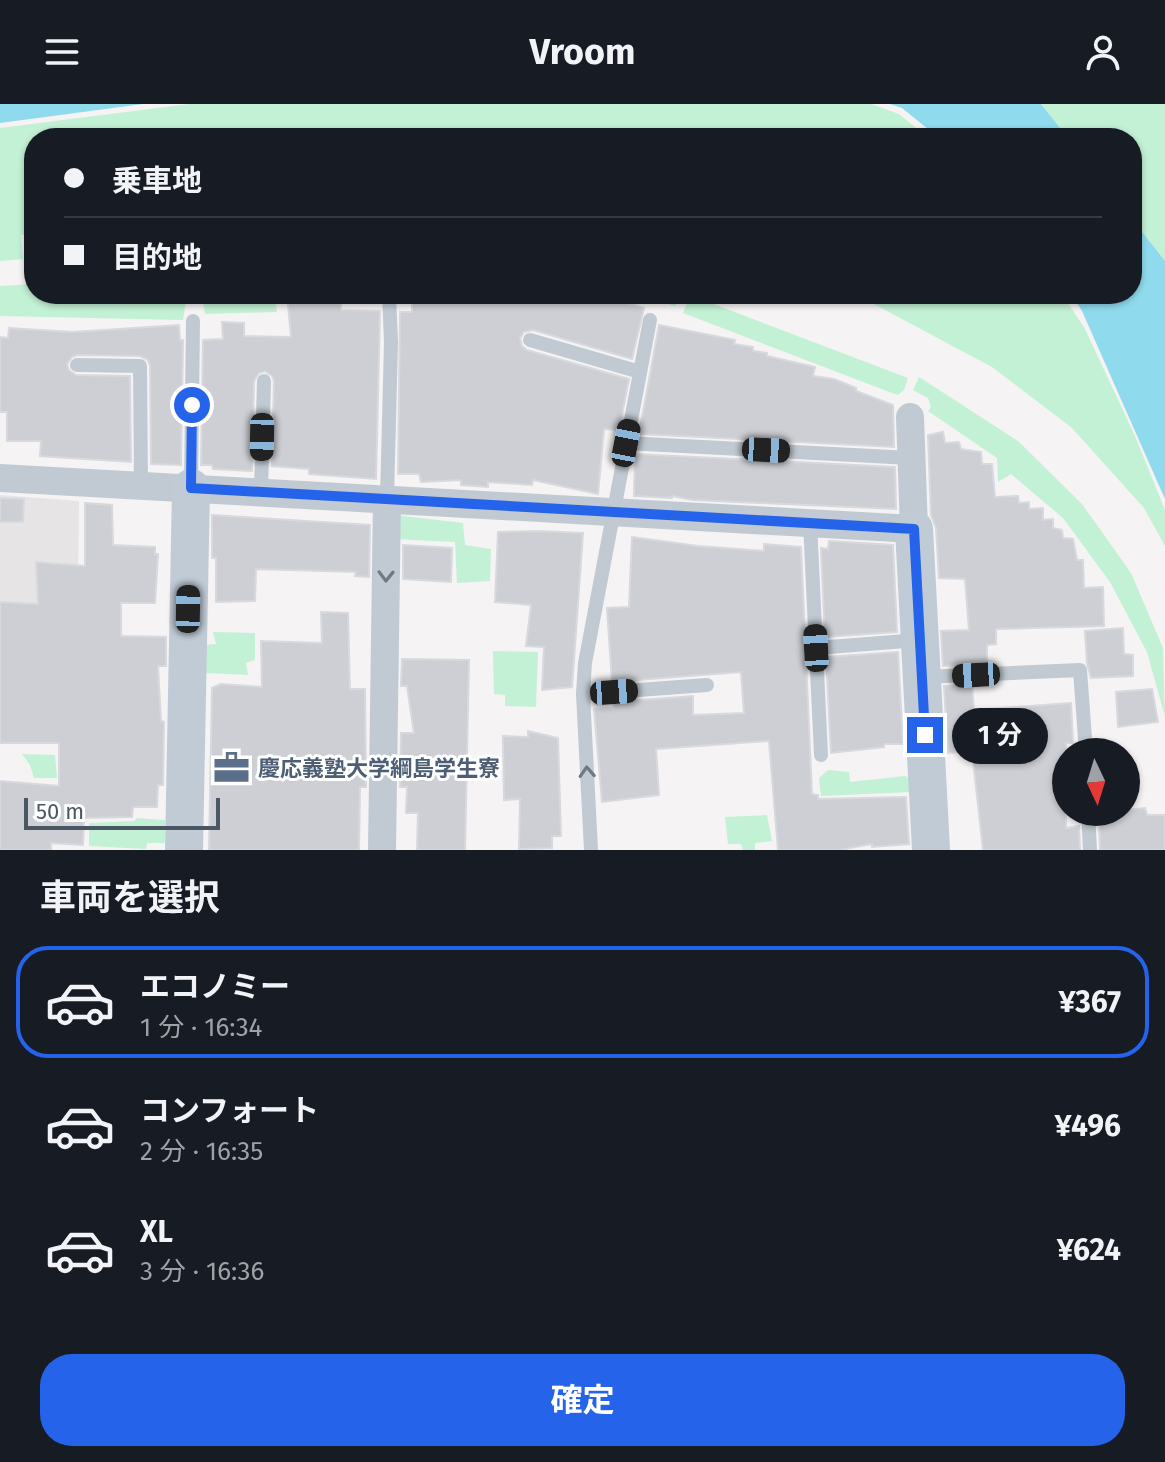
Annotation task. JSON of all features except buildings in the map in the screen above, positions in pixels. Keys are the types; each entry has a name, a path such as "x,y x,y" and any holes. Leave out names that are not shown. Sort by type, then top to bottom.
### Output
{"street":[{"path":"910,417 931,850"},
{"path":"0,478 914,529"},
{"path":"184,850 191,488"},
{"path":"382,850 387,498"}],"lane":[{"path":"387,498 389,304"},
{"path":"591,850 583,694 585,663 650,320"},
{"path":"191,488 193,321"},
{"path":"530,340 640,372"},
{"path":"77,365 140,366 141,486"},
{"path":"261,492 264,381"},
{"path":"626,443 911,458"},
{"path":"810,523 821,755"},
{"path":"816,648 1080,670 1085,738"},
{"path":"583,694 707,685"},
{"path":"1089,826 1090,850"}],"shaded area":[{"path":"0,495 79,501 77,674 0,675"}],"green space":[{"path":"189,104 871,104 899,114 916,128 24,128 23,259 0,261 0,128"},
{"path":"1041,104 1165,104 1165,261 1142,232 1142,128 1060,128"},
{"path":"24,285 24,304 185,304 183,320 0,316 0,286"},
{"path":"204,304 276,304 277,312 205,314"},
{"path":"686,304 714,304 908,378 904,390 898,395 683,313"},
{"path":"874,304 1069,304 1085,329 1135,436 1165,510 1165,546 1144,508 1072,428 992,367"},
{"path":"919,377 1018,441 1082,504 1131,573 1163,648 1165,717 1147,652 1110,582 1063,518 1011,474 998,482 997,458 928,411 931,407 928,398 913,390"},
{"path":"394,515 463,523 465,545 491,549 490,581 457,583 455,542 395,539"},
{"path":"213,632 255,633 255,660 246,663 248,675 205,673 205,645 216,644"},
{"path":"493,651 538,652 536,707 505,706 505,695 494,694"},
{"path":"22,754 55,755 57,778 34,778"},
{"path":"828,770 849,772 850,782 905,776 913,780 912,792 821,796 819,778"},
{"path":"767,815 772,841 755,843 755,850 743,850 741,844 728,844 725,817"},
{"path":"137,818 165,820 165,843 147,843 146,849 89,846 89,823 134,821"}],"water":[{"path":"0,104 143,104 0,123"},
{"path":"890,104 1041,104 1060,128 927,128 902,108"},
{"path":"1142,232 1165,261 1165,499 1077,304 1142,304"}],"place":[{"name":"慶応義塾大学綱島学生寮","path":"232,768"}],"route":[{"path":"192,405 191,488 914,529 925,735"}]}
